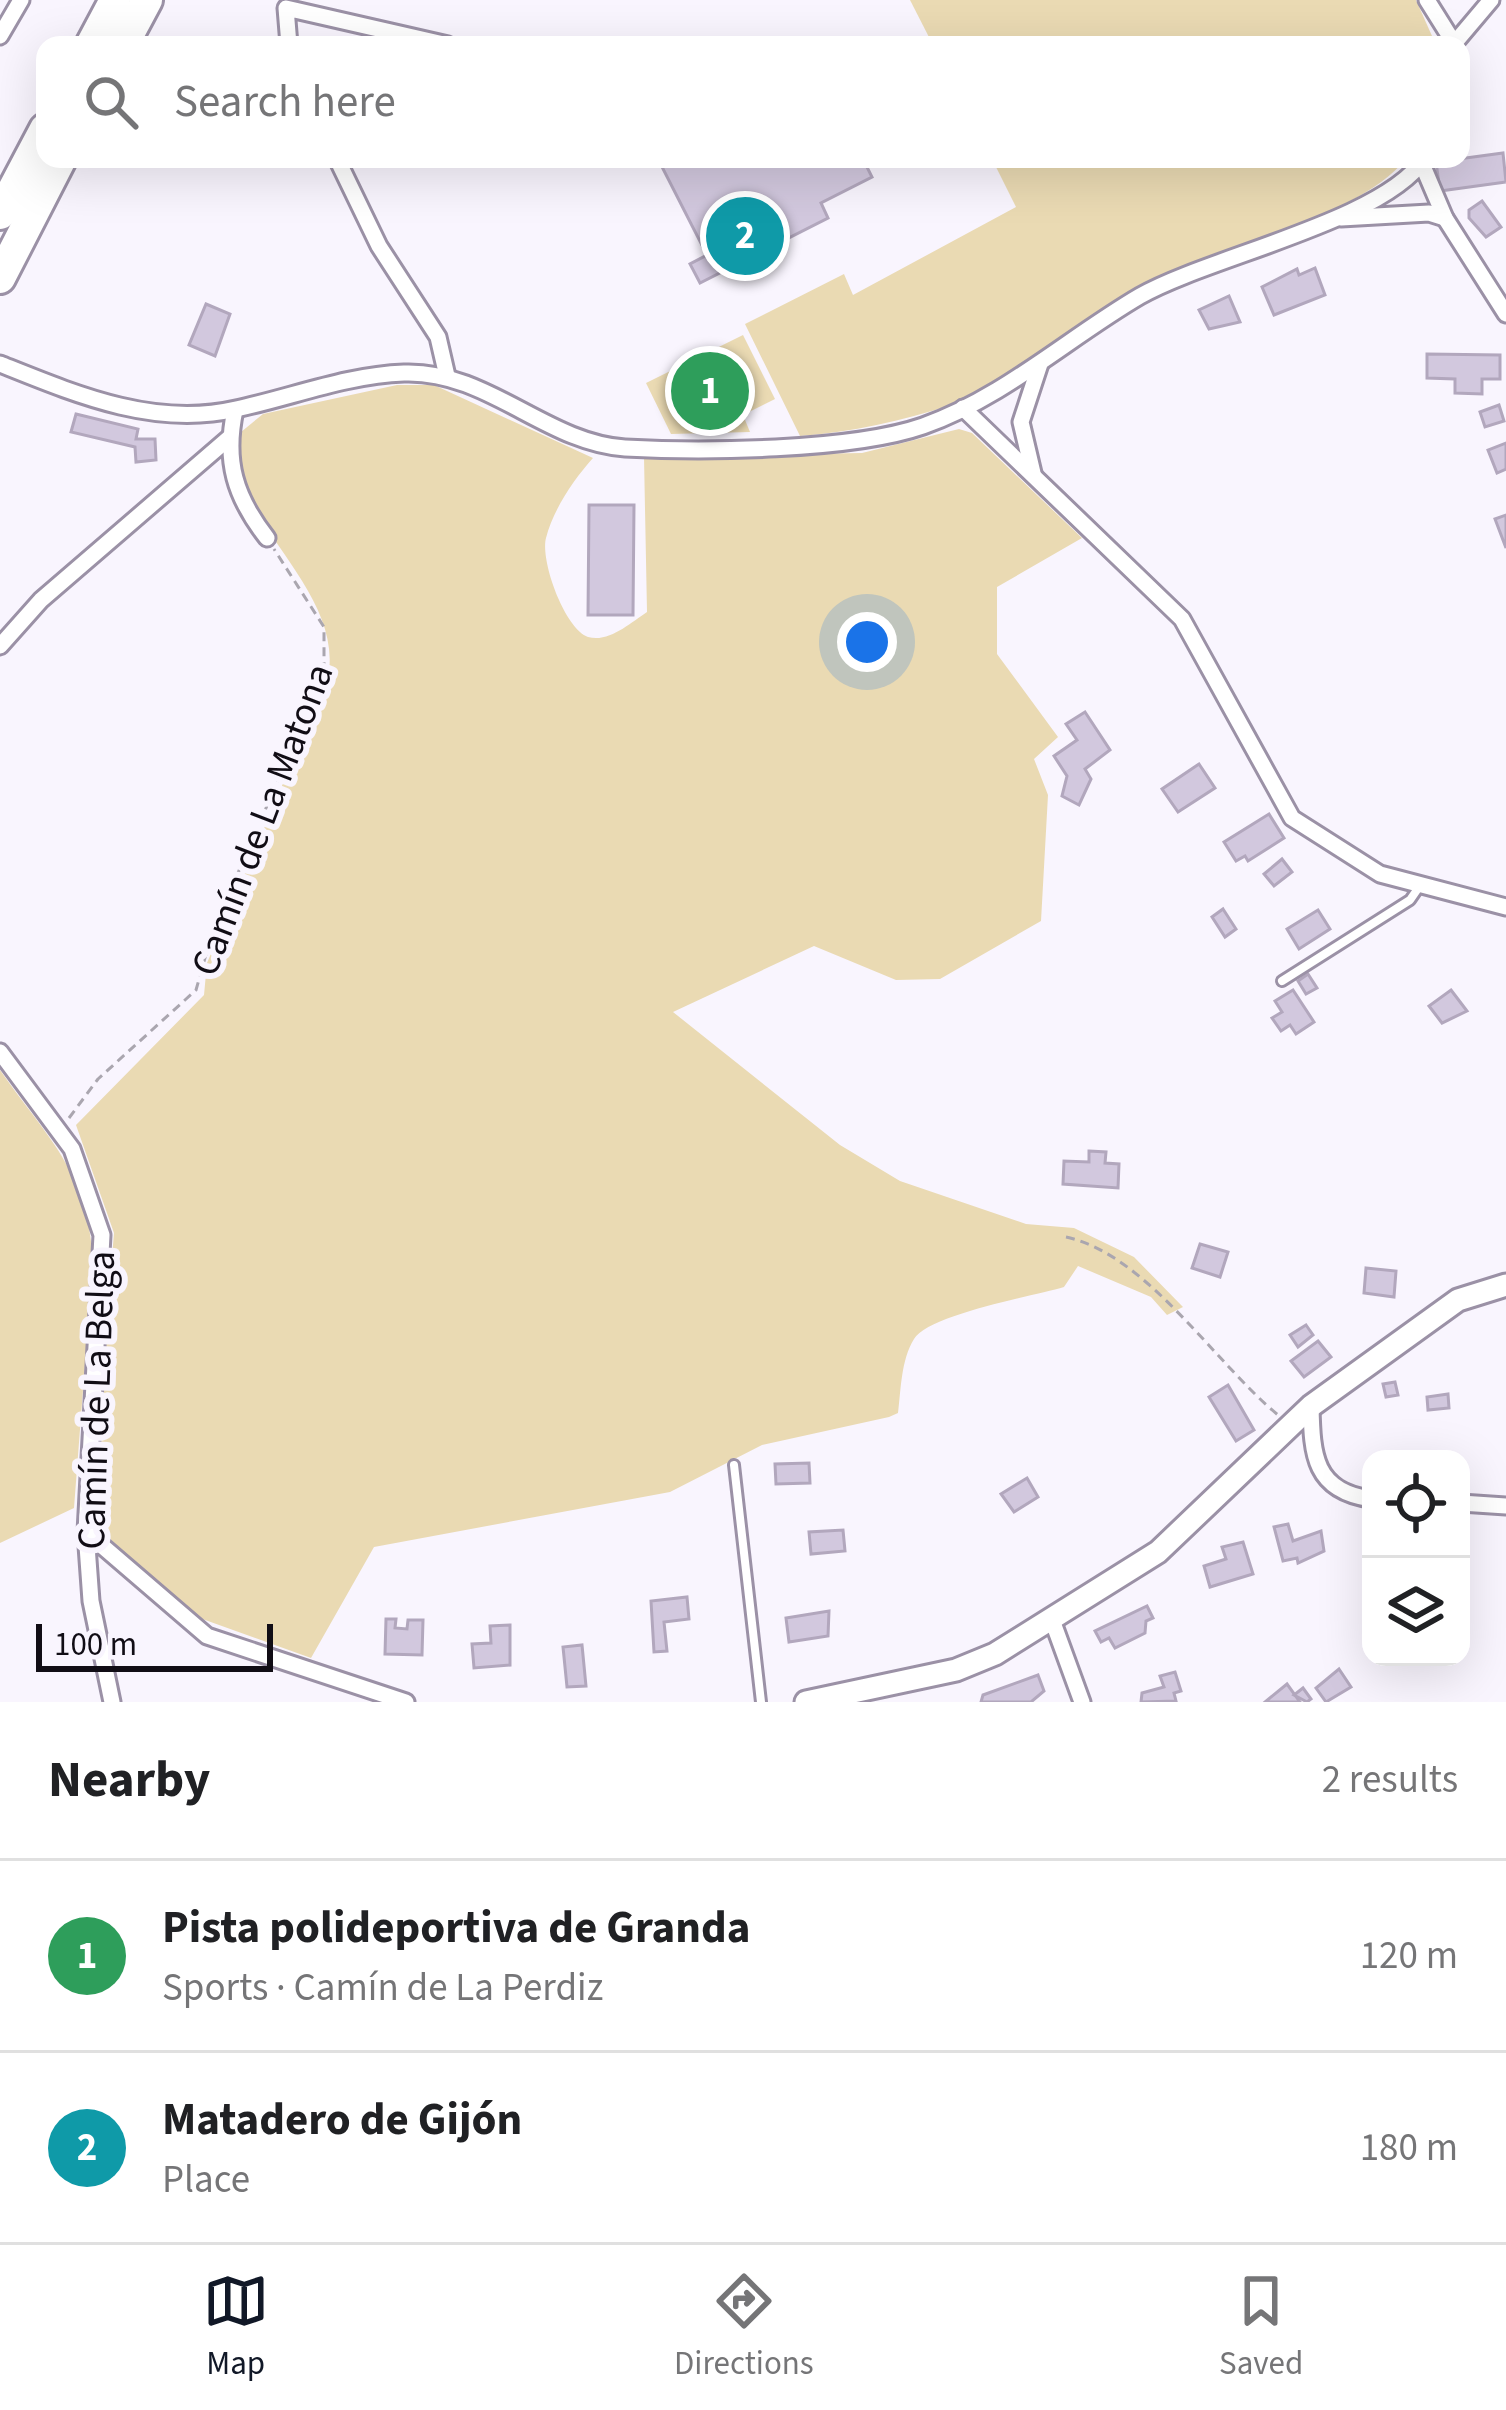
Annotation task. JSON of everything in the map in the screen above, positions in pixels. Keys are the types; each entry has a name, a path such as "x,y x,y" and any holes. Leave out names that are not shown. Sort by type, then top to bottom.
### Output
{"highway":[{"path":"96,36 115,0"},
{"path":"128,36 148,0"},
{"path":"0,214 36,146"},
{"path":"0,278 56,168"}],"street":[{"path":"0,36 21,0"},
{"path":"1427,0 1449,36"},
{"path":"1461,36 1491,0"},
{"path":"288,36 286,4 412,36"},
{"path":"341,168 379,246 444,348 447,376"},
{"path":"0,364 67,390 160,416 235,410 320,386 404,373 447,376 591,444 627,448 843,444 921,427 963,408 1157,288 1332,219 1412,168"},
{"path":"1426,168 1445,218 1506,314"},
{"path":"1332,219 1429,213 1445,218"},
{"path":"1037,481 1023,446 1021,422 1041,363"},
{"path":"963,408 1182,619 1292,818 1380,874 1506,908"},
{"path":"235,410 230,468 247,512 267,538"},
{"path":"0,646 41,600 229,438"},
{"name":"Camín de La Belga","path":"0,1052 60,1128 102,1235 86,1532 92,1601 112,1702"},
{"path":"806,1702 956,1670 995,1654 1158,1552 1311,1406 1458,1300 1506,1285"},
{"path":"1311,1406 1315,1468 1336,1489 1362,1496"},
{"path":"1470,1504 1506,1506"},
{"path":"86,1532 207,1636 406,1702"},
{"path":"1051,1617 1082,1702"}],"lane":[{"path":"1282,981 1410,901 1420,886"},
{"path":"734,1465 761,1702"}],"path":[{"name":"Camín de La Matona","path":"60,1128 98,1079 196,990 212,933 324,674 324,627 267,538"},
{"path":"1066,1237 1096,1243 1128,1266 1241,1384 1288,1424"}],"shaded area":[{"path":"910,0 1416,0 1432,36 928,36"},
{"path":"996,168 1397,168 1354,199 1319,216 1144,284 974,395 895,421 800,436 745,324 844,274 853,295 1016,207"},
{"path":"743,335 775,399 743,415 750,432 671,434 646,383"},
{"path":"397,385 434,385 593,458 559,506 545,549 563,608 588,637 611,635 647,612 644,457 862,453 959,429 972,433 1082,538 997,587 997,654 1058,737 1034,759 1048,795 1041,921 940,979 896,980 814,946 673,1012 840,1145 900,1181 1026,1224 1074,1228 1134,1257 1183,1307 1167,1315 1151,1297 1078,1266 1064,1287 959,1314 923,1330 906,1356 898,1413 889,1417 762,1445 670,1492 374,1547 311,1658 194,1616 115,1547 102,1524 98,1426 114,1233 76,1125 204,995 207,963 328,677 328,643 318,611 247,492 238,462 241,432 263,414"},
{"path":"0,1070 73,1178 83,1201 93,1259 74,1508 0,1543"}],"building":[{"path":"1503,153 1506,182 1440,191 1437,168 1470,168 1470,157"},
{"path":"663,168 868,168 872,177 821,203 828,218 700,283 690,264 707,255"},
{"path":"1482,201 1501,227 1486,237 1469,218 1469,210"},
{"path":"1315,268 1325,295 1274,315 1262,287 1297,269 1299,275"},
{"path":"1229,296 1240,322 1209,329 1199,310"},
{"path":"206,304 230,314 215,356 189,345"},
{"path":"1427,354 1500,355 1500,379 1482,379 1482,394 1455,393 1455,379 1427,378"},
{"path":"1499,405 1504,421 1485,427 1480,412"},
{"path":"76,414 138,429 136,439 155,439 156,460 136,462 135,447 71,432"},
{"path":"1506,443 1506,469 1497,473 1488,450"},
{"path":"589,505 634,505 633,615 588,615"},
{"path":"1506,515 1506,548 1495,519"},
{"path":"1085,712 1110,750 1085,769 1091,779 1079,805 1062,796 1067,776 1054,756 1077,740 1066,724"},
{"path":"1199,764 1215,788 1178,812 1162,789"},
{"path":"1269,814 1284,838 1248,861 1245,856 1236,861 1224,842"},
{"path":"1282,859 1292,872 1274,886 1264,874"},
{"path":"1223,909 1236,929 1225,937 1212,917"},
{"path":"1318,910 1330,929 1299,949 1287,929"},
{"path":"1308,974 1317,988 1306,994 1298,981"},
{"path":"1293,990 1314,1022 1296,1034 1290,1025 1281,1031 1272,1018 1282,1012 1275,1001"},
{"path":"1451,990 1467,1011 1442,1023 1429,1006"},
{"path":"1089,1151 1106,1152 1105,1163 1119,1164 1118,1188 1063,1184 1064,1161 1089,1162"},
{"path":"1200,1244 1228,1252 1220,1277 1192,1268"},
{"path":"1366,1268 1396,1271 1394,1297 1364,1293"},
{"path":"1306,1325 1313,1335 1298,1347 1290,1335"},
{"path":"1318,1341 1331,1357 1304,1377 1291,1361"},
{"path":"1395,1382 1398,1395 1386,1397 1383,1384"},
{"path":"1228,1385 1254,1430 1236,1441 1209,1397"},
{"path":"1448,1394 1449,1408 1428,1410 1427,1397"},
{"path":"809,1463 810,1483 776,1484 775,1464"},
{"path":"1027,1478 1038,1497 1014,1512 1001,1494"},
{"path":"1288,1524 1293,1541 1321,1531 1324,1551 1298,1563 1297,1558 1283,1561 1274,1527"},
{"path":"843,1530 845,1551 811,1554 809,1532"},
{"path":"1243,1542 1253,1574 1210,1587 1204,1566 1226,1559 1222,1547"},
{"path":"687,1597 689,1619 664,1622 667,1651 654,1652 651,1601"},
{"path":"1147,1606 1153,1618 1146,1621 1145,1633 1115,1648 1109,1638 1101,1642 1095,1631"},
{"path":"829,1611 828,1636 789,1642 786,1618"},
{"path":"386,1619 396,1619 395,1628 407,1629 408,1620 423,1620 422,1655 385,1654"},
{"path":"510,1625 510,1665 474,1668 472,1644 491,1643 490,1626"},
{"path":"582,1645 586,1686 567,1687 563,1647"},
{"path":"1339,1669 1351,1687 1326,1702 1316,1688"},
{"path":"1175,1672 1181,1691 1174,1693 1176,1701 1141,1702 1142,1693 1164,1687 1160,1676"},
{"path":"1038,1675 1044,1691 1031,1702 981,1702 983,1695"},
{"path":"1287,1684 1300,1702 1265,1702"},
{"path":"1303,1688 1311,1699 1307,1702 1294,1695"}],"place":[{"name":"Matadero de Gijón","path":"745,236"},
{"name":"Pista polideportiva de Granda","path":"710,391"}]}
